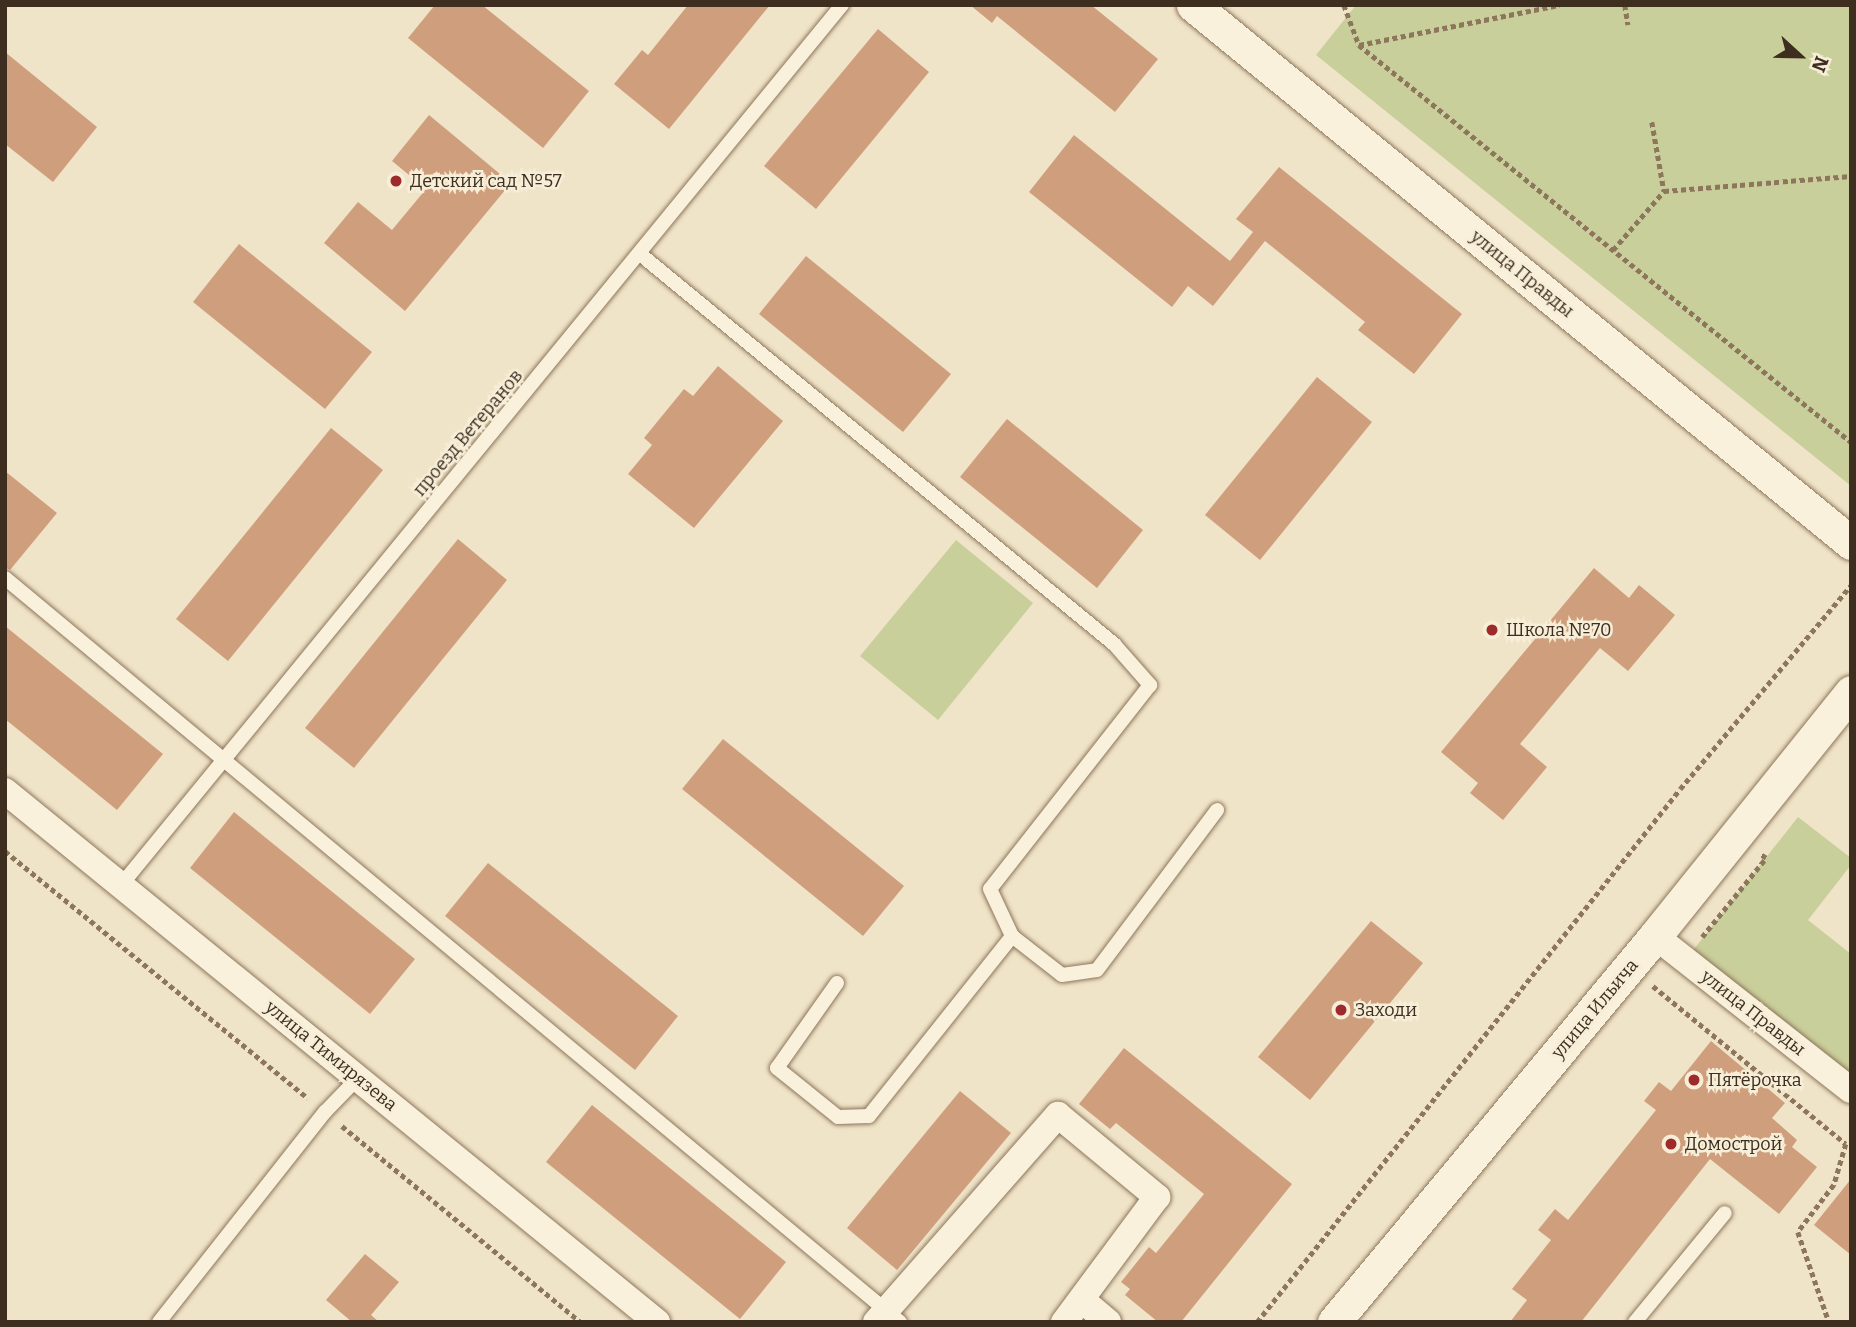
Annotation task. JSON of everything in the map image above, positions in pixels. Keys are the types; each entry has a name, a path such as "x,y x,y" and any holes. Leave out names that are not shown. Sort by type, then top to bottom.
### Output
{"street":[{"name":"улица Правды","path":"1193,5 1851,543"},
{"name":"улица Ильича","path":"1334,1322 1655,936 1851,692"},
{"name":"улица Тимирязева","path":"5,791 657,1322"},
{"name":"улица Правды","path":"1655,936 1851,1090"},
{"path":"887,1318 1058,1115 1157,1197 1064,1322"},
{"path":"1082,1300 1108,1322"}],"lane":[{"name":"проезд Ветеранов","path":"122,884 220,760 640,254 842,5"},
{"path":"640,254 1114,644 1150,685 990,889 1012,936 1062,975 1097,970 1217,810"},
{"path":"5,578 220,760 409,912 887,1318"},
{"path":"837,984 776,1068 838,1117 869,1116 1012,936"},
{"path":"159,1322 325,1112 358,1078"},
{"path":"1635,1322 1725,1213"}],"path":[{"path":"1344,5 1359,45 1851,442"},
{"path":"1359,45 1559,5"},
{"path":"1625,5 1628,25"},
{"path":"1653,122 1664,191"},
{"path":"1613,250 1664,191 1851,176"},
{"path":"1257,1322 1680,789 1851,585"},
{"path":"5,851 581,1322"},
{"path":"1629,967 1848,1146 1834,1185 1798,1232 1829,1322"}],"green space":[{"path":"1356,5 1851,5 1851,486 1316,55"},
{"path":"956,540 1033,603 938,720 860,656"},
{"path":"1798,817 1851,858 1851,865 1808,920 1851,954 1851,1089 1687,958"}],"building":[{"path":"435,5 482,5 589,91 543,148 408,38"},
{"path":"688,5 770,5 669,129 614,84 642,50 648,55"},
{"path":"970,5 1091,5 1158,59 1115,112 997,16 992,23"},
{"path":"878,29 929,72 816,209 764,166"},
{"path":"5,52 97,127 53,182 5,144"},
{"path":"429,115 511,183 405,311 324,243 358,202 392,230 426,189 392,161"},
{"path":"1074,135 1230,261 1253,232 1236,219 1279,167 1462,314 1414,374 1358,330 1365,322 1265,241 1213,306 1188,286 1172,307 1029,192"},
{"path":"239,244 372,352 325,409 193,302"},
{"path":"806,256 951,374 903,432 759,314"},
{"path":"718,366 783,421 694,528 628,474 652,445 644,438 684,389 693,396"},
{"path":"1317,377 1372,422 1260,560 1205,515"},
{"path":"1007,419 1143,530 1097,588 960,477"},
{"path":"331,428 383,470 228,661 176,619"},
{"path":"5,471 57,513 10,570 5,567"},
{"path":"458,539 507,580 354,768 305,728"},
{"path":"1594,568 1629,598 1639,585 1675,615 1628,671 1600,648 1520,744 1547,767 1503,820 1470,793 1478,783 1441,752"},
{"path":"5,626 163,754 117,810 5,719"},
{"path":"723,739 904,886 863,936 682,789"},
{"path":"234,812 415,959 370,1014 190,868"},
{"path":"488,863 678,1016 635,1070 445,916"},
{"name":"Заходи","path":"1371,921 1423,963 1310,1100 1258,1057"},
{"path":"1711,1041 1785,1103 1772,1118 1797,1140 1792,1147 1817,1167 1779,1214 1710,1159 1581,1322 1510,1322 1527,1300 1512,1289 1551,1240 1538,1230 1555,1209 1568,1220 1656,1110 1644,1101 1659,1082 1671,1091"},
{"path":"1124,1048 1292,1184 1181,1322 1158,1322 1125,1295 1130,1289 1121,1282 1149,1247 1156,1253 1204,1194 1116,1123 1110,1129 1079,1104"},
{"path":"960,1091 1011,1133 897,1270 847,1228"},
{"path":"592,1105 786,1262 740,1319 546,1162"},
{"path":"1851,1179 1851,1255 1814,1225"},
{"path":"365,1254 399,1282 371,1315 379,1322 352,1322 326,1300"}],"place":[{"name":"Детский сад №57","path":"396,181"},
{"name":"Школа №70","path":"1492,630"},
{"name":"Заходи","path":"1341,1010"},
{"name":"Пятёрочка","path":"1694,1080"},
{"name":"Домострой","path":"1671,1144"}]}
